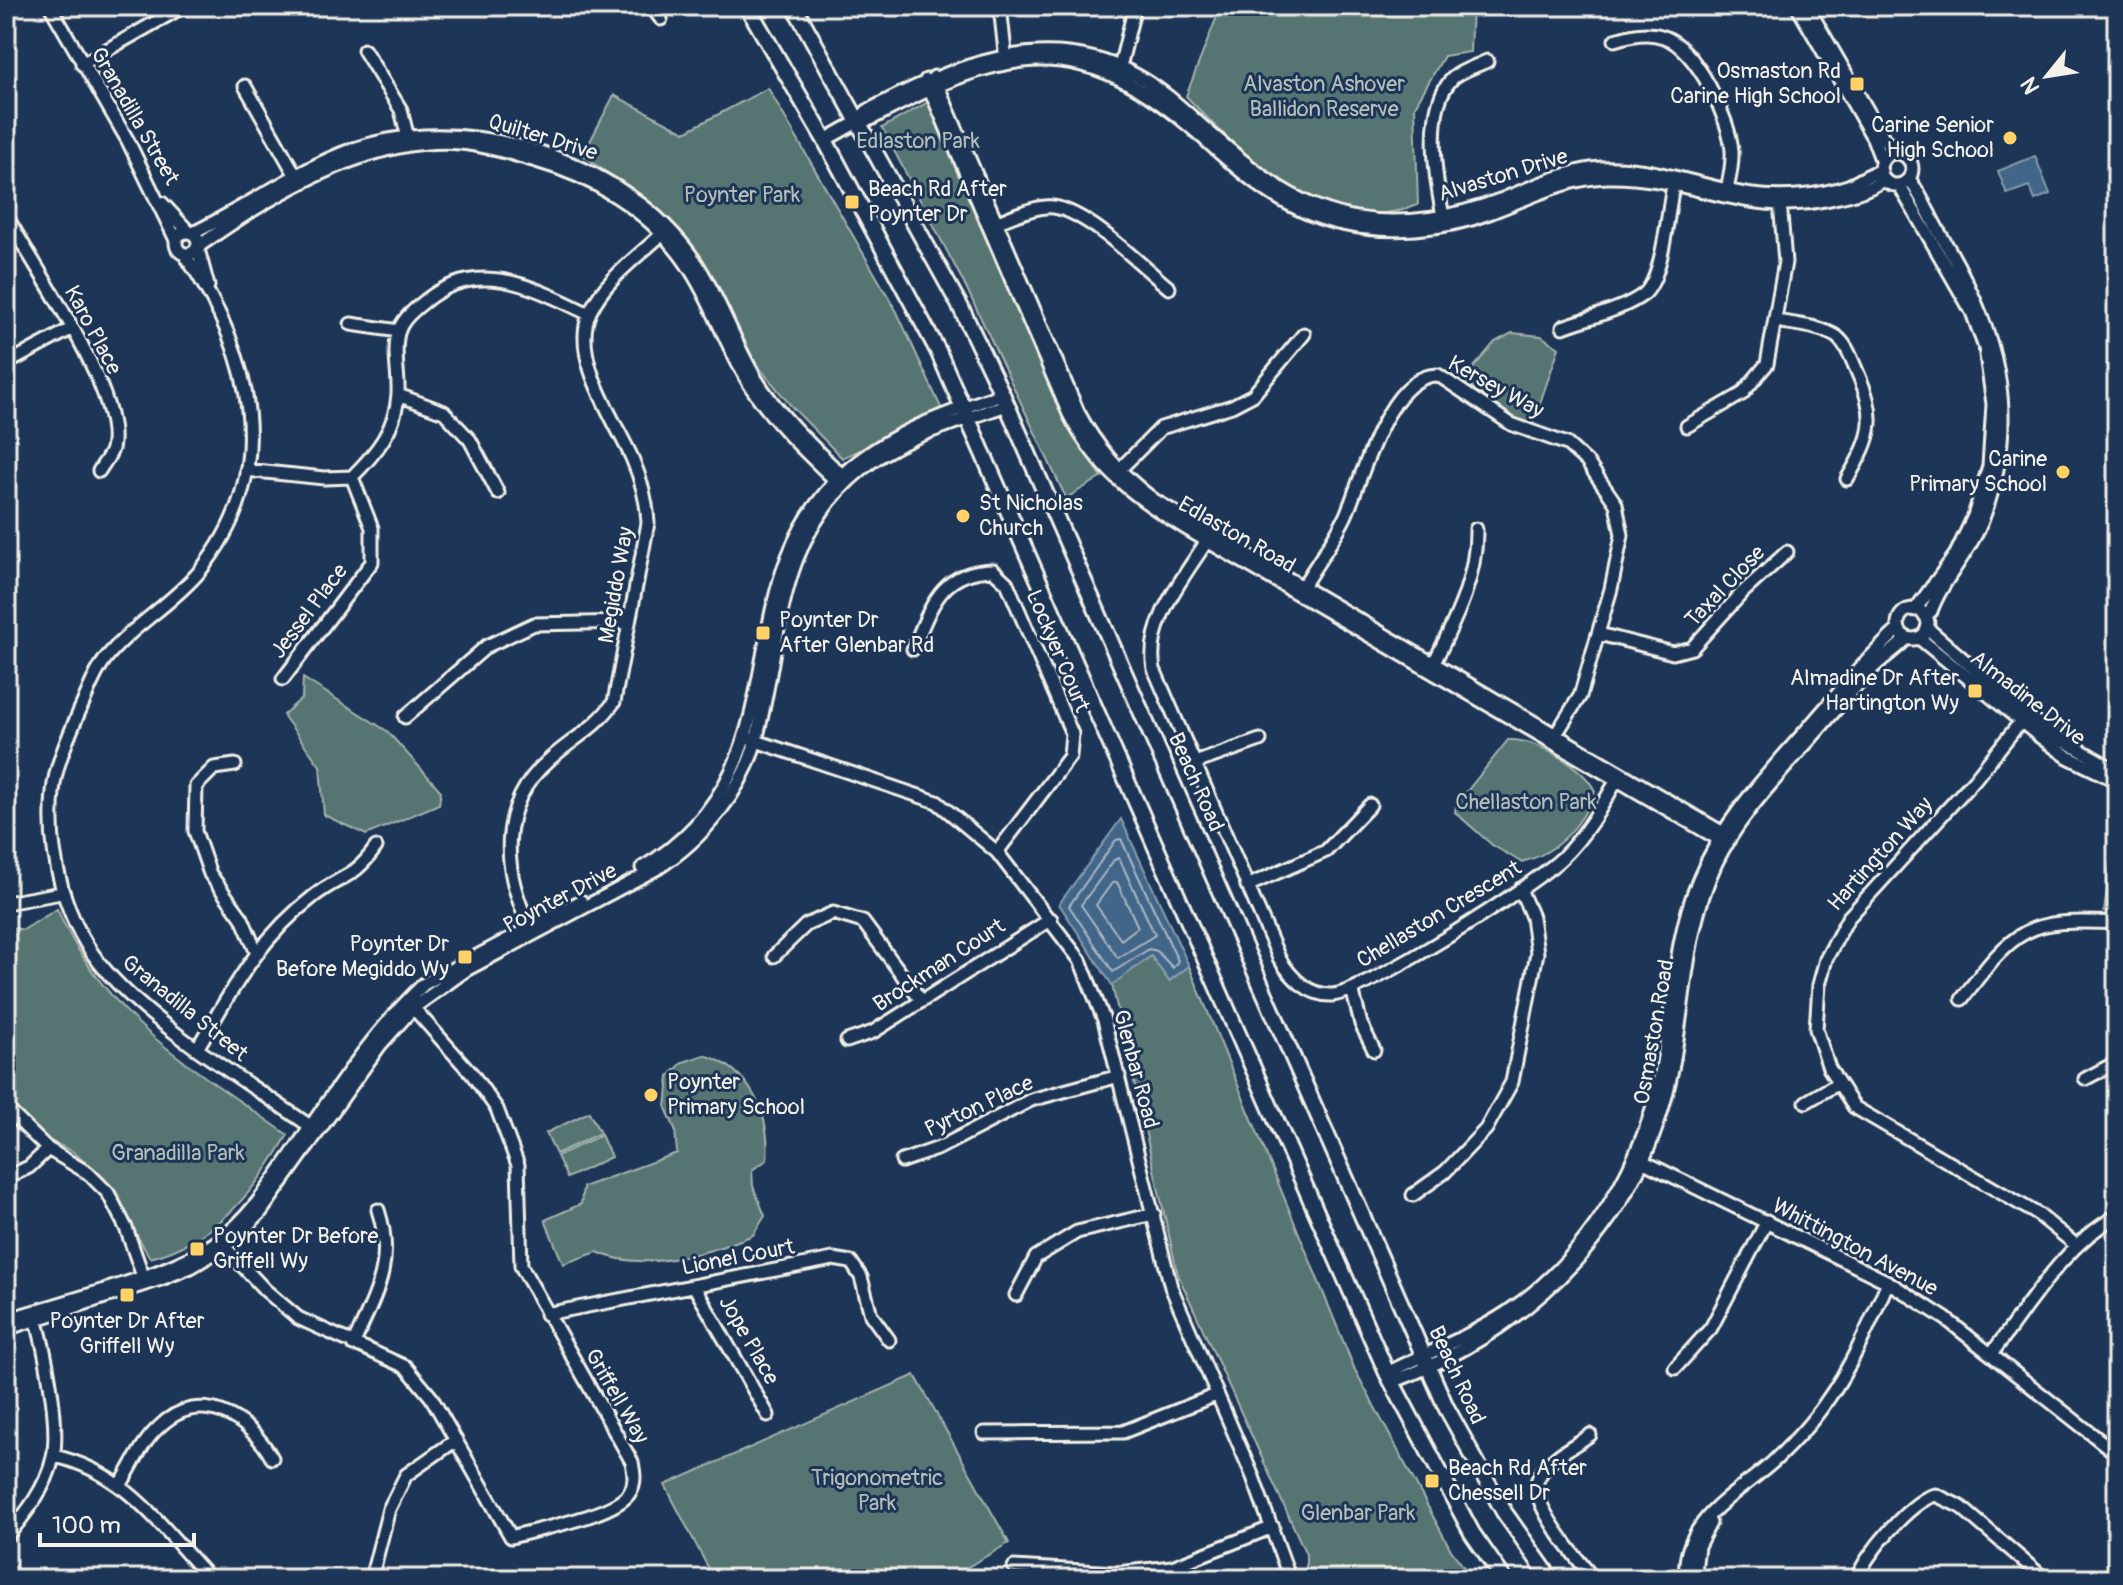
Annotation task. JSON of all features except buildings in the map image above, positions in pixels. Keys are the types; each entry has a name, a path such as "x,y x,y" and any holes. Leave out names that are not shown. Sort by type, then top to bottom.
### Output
{"main road":[{"path":"747,6 904,283 965,414 1390,1377 1472,1533 1504,1579"},
{"name":"Beach Road","path":"794,6 961,308 1004,399 1426,1362 1504,1512 1551,1579"}],"street":[{"name":"Granadilla Street","path":"50,6 161,203 178,250 208,287"},
{"path":"82,64 184,6"},
{"path":"651,6 661,19"},
{"path":"1000,6 1006,60"},
{"path":"1119,71 1135,6"},
{"path":"1797,6 1873,138 1882,171 1904,182"},
{"path":"1807,6 1884,139 1899,153"},
{"path":"1615,40 1633,35 1662,36 1683,49 1695,62 1729,135 1732,171 1726,194"},
{"path":"364,50 401,110 408,140"},
{"name":"Alvaston Drive","path":"825,140 859,121 867,111 975,62 1055,53 1119,71 1165,95 1260,177 1296,198 1334,213 1371,220 1444,220 1592,169 1633,168 1726,194 1780,201 1842,197 1882,171 1889,155 1899,153"},
{"path":"1444,220 1433,117 1441,93 1455,76 1487,61"},
{"name":"Edlaston Road","path":"932,82 1078,412 1115,473 1209,538 1725,838"},
{"path":"245,86 299,182"},
{"name":"Quilter Drive","path":"176,240 357,157 408,140 452,134 573,163 629,193 650,211 694,260 758,381 842,482"},
{"name":"Quilter Drive","path":"408,140 460,143 579,175 616,195 661,235 695,276 750,386 784,428 842,482"},
{"name":"Osmaston Road","path":"1390,1377 1426,1362 1493,1321 1546,1280 1600,1219 1639,1160 1672,1068 1690,939 1725,838 1747,798 1915,626 1974,516 1990,456 1993,404 1985,348 1972,312 1904,182 1911,165 1899,153"},
{"path":"1563,327 1631,300 1649,288 1657,269 1674,181"},
{"name":"Quilter Drive","path":"185,255 299,182"},
{"path":"1687,426 1742,394 1767,364 1785,262 1780,201"},
{"name":"Granadilla Street","path":"161,203 191,233 198,247 208,287 242,364 248,391 246,470 237,506 210,558 184,588 132,630 95,674 53,790 52,828 61,893 106,972 198,1047 314,1129"},
{"path":"993,224 1045,207 1058,207 1087,221 1169,288"},
{"name":"Karo Place","path":"7,217 71,329 111,413 112,449 99,471"},
{"path":"246,470 324,478 352,477 387,438 398,395 395,354 399,331 411,312 446,284 488,278 534,287 589,314 611,281 661,235"},
{"name":"Megiddo Way","path":"532,931 512,876 507,839 512,814 523,787 549,760 600,722 614,702 648,523 646,498 589,365 589,314"},
{"path":"1777,321 1826,332 1843,343 1869,398 1873,416 1859,460 1847,479"},
{"path":"351,324 399,331"},
{"path":"6,364 71,329"},
{"path":"1115,473 1161,428 1244,401 1304,334"},
{"name":"Kersey Way","path":"1301,590 1337,533 1364,463 1389,414 1416,381 1428,374 1438,375 1511,424 1567,444 1607,489 1616,504 1622,535 1599,634 1580,696 1554,738"},
{"path":"398,395 444,412 470,440 498,493"},
{"name":"Poynter Drive","path":"6,1329 35,1315 144,1280 222,1243 260,1213 314,1129 410,1004 532,931 658,868 687,846 730,795 751,740 791,569 808,533 842,482 895,448 1004,399"},
{"name":"Jessel Place","path":"283,679 372,562 372,528 352,477"},
{"path":"1432,666 1467,589 1475,563 1476,529"},
{"name":"Chellaston Crescent","path":"1209,538 1156,626 1151,653 1154,669 1279,958 1296,981 1330,995 1352,989 1432,945 1520,889 1575,844 1618,777"},
{"name":"Taxal Close","path":"1599,634 1673,653 1692,648 1742,593 1787,552"},
{"name":"Lockyer Court","path":"913,649 937,593 974,570 993,570 1007,583 1072,734 1070,756 997,852"},
{"path":"405,717 487,646 534,624 629,622"},
{"name":"Almadine Drive","path":"1915,626 2068,757 2116,776"},
{"name":"Hartington Way","path":"2023,718 1975,779 1879,880 1834,939 1819,985 1816,1029 1837,1084 1845,1097 1867,1116 2039,1215 2077,1246"},
{"name":"Glenbar Road","path":"751,740 937,802 997,852 1080,960 1104,1020 1171,1287 1273,1527 1290,1579"},
{"path":"1195,763 1260,740"},
{"path":"235,765 214,768 196,786 195,831 210,874 242,918 256,951"},
{"path":"1247,886 1326,851 1370,805"},
{"path":"198,1047 256,951 315,895 361,868 376,847"},
{"path":"1413,1195 1445,1172 1486,1129 1512,1082 1537,953 1532,917 1520,889"},
{"path":"6,903 61,893"},
{"path":"774,956 806,925 833,913 863,922 920,999"},
{"name":"Brockman Court","path":"847,1041 873,1032 920,999 1051,919"},
{"path":"1962,999 1998,956 2037,925 2058,920 2117,923"},
{"path":"1352,989 1361,1024 1374,1050"},
{"name":"Griffell Way","path":"222,1243 265,1290 298,1318 406,1367 431,1397 511,1537 614,1507 629,1495 636,1478 632,1462 521,1266 518,1165 497,1109 472,1074 410,1004"},
{"path":"2085,1079 2117,1062"},
{"name":"Pyrton Place","path":"902,1161 939,1148 1031,1100 1119,1076"},
{"path":"1806,1102 1837,1084"},
{"path":"6,1108 48,1149 88,1173 108,1193 126,1228 144,1280"},
{"path":"6,1178 29,1167 48,1149"},
{"name":"Whittington Avenue","path":"1639,1160 1888,1282 1946,1319 2117,1454"},
{"path":"353,1345 384,1274 383,1227 378,1210"},
{"path":"1016,1295 1036,1257 1077,1232 1154,1214"},
{"path":"1991,1354 2077,1246 2093,1229 2117,1216"},
{"path":"1675,1368 1711,1328 1767,1221"},
{"name":"Lionel Court","path":"546,1314 833,1259 851,1262 861,1277 871,1315 889,1340"},
{"path":"1686,1579 1689,1546 1707,1516 1773,1462 1826,1403 1844,1375 1888,1282"},
{"name":"Jope Place","path":"694,1286 768,1415"},
{"path":"6,1537 25,1516 54,1456 51,1395 35,1315"},
{"name":"Poynter Drive","path":"6,1320 35,1315"},
{"path":"984,1433 1123,1432 1216,1395"},
{"path":"121,1484 152,1433 173,1415 197,1408 228,1415 247,1424 259,1435 272,1458"},
{"path":"1590,1435 1554,1459 1538,1480 1536,1489 1543,1510 1594,1579"},
{"path":"371,1579 389,1509 406,1475 456,1440"},
{"path":"54,1456 76,1461 121,1484 210,1579"},
{"path":"1694,1579 1698,1546 1711,1521 1733,1495"},
{"path":"1857,1579 1865,1560 1915,1506 1936,1495 1961,1507 2045,1579"},
{"path":"1014,1567 1117,1573 1172,1567 1273,1527"}],"green space":[{"name":"Alvaston Ashover Ballidon Reserve","path":"1221,6 1472,6 1470,52 1444,56 1415,106 1418,205 1384,213 1351,212 1320,202 1260,166 1186,96"},
{"name":"Poynter Park","path":"768,88 897,312 943,412 842,458 792,407 749,355 694,255 664,216 583,155 614,95 685,132"},
{"name":"Edlaston Park","path":"930,101 1070,427 1102,477 1066,498 967,289 882,128"},
{"path":"1512,333 1541,336 1559,348 1532,426 1517,420 1463,380 1495,342"},
{"path":"303,678 387,731 441,791 439,804 366,835 324,815 320,766 283,715 302,698"},
{"name":"Chellaston Park","path":"1508,740 1531,744 1557,755 1580,772 1595,791 1583,815 1567,836 1546,852 1521,862 1492,845 1455,812 1456,805"},
{"path":"2117,810 2117,915 2104,912"},
{"name":"Granadilla Park","path":"57,909 77,948 127,1012 186,1063 288,1135 262,1176 231,1212 194,1240 150,1258 104,1178 72,1151 38,1135 6,1100 6,926 23,930"},
{"name":"Glenbar Park","path":"1151,956 1169,981 1189,966 1355,1370 1451,1550 1473,1579 1306,1579 1306,1554 1178,1275 1112,985"},
{"path":"704,1055 734,1071 745,1082 761,1110 767,1160 752,1170 753,1186 765,1216 753,1235 716,1249 675,1258 634,1261 597,1252 563,1264 545,1220 581,1204 583,1187 677,1153 675,1129 666,1108 669,1076 683,1062"},
{"path":"589,1112 600,1133 556,1154 546,1133"},
{"path":"601,1135 611,1157 567,1178 557,1156"},
{"name":"Trigonometric Park","path":"915,1375 1009,1543 947,1579 714,1579 665,1485"}],"water":[{"path":"2035,156 2050,194 2035,200 2029,186 2007,194 1998,171"},
{"path":"1121,819 1189,966 1169,981 1151,956 1112,985 1059,904"}],"place":[{"name":"Osmaston Rd Carine High School","path":"1857,84"},
{"name":"Carine Senior High School","path":"2010,138"},
{"name":"Beach Rd After Poynter Dr","path":"852,202"},
{"name":"Carine Primary School","path":"2063,472"},
{"name":"St Nicholas Church","path":"963,516"},
{"name":"Poynter Dr After Glenbar Rd","path":"763,633"},
{"name":"Almadine Dr After Hartington Wy","path":"1975,691"},
{"name":"Poynter Dr Before Megiddo Wy","path":"465,957"},
{"name":"Poynter Primary School","path":"651,1095"},
{"name":"Poynter Dr Before Griffell Wy","path":"197,1249"},
{"name":"Poynter Dr After Griffell Wy","path":"127,1295"},
{"name":"Beach Rd After Chessell Dr","path":"1432,1481"}]}
